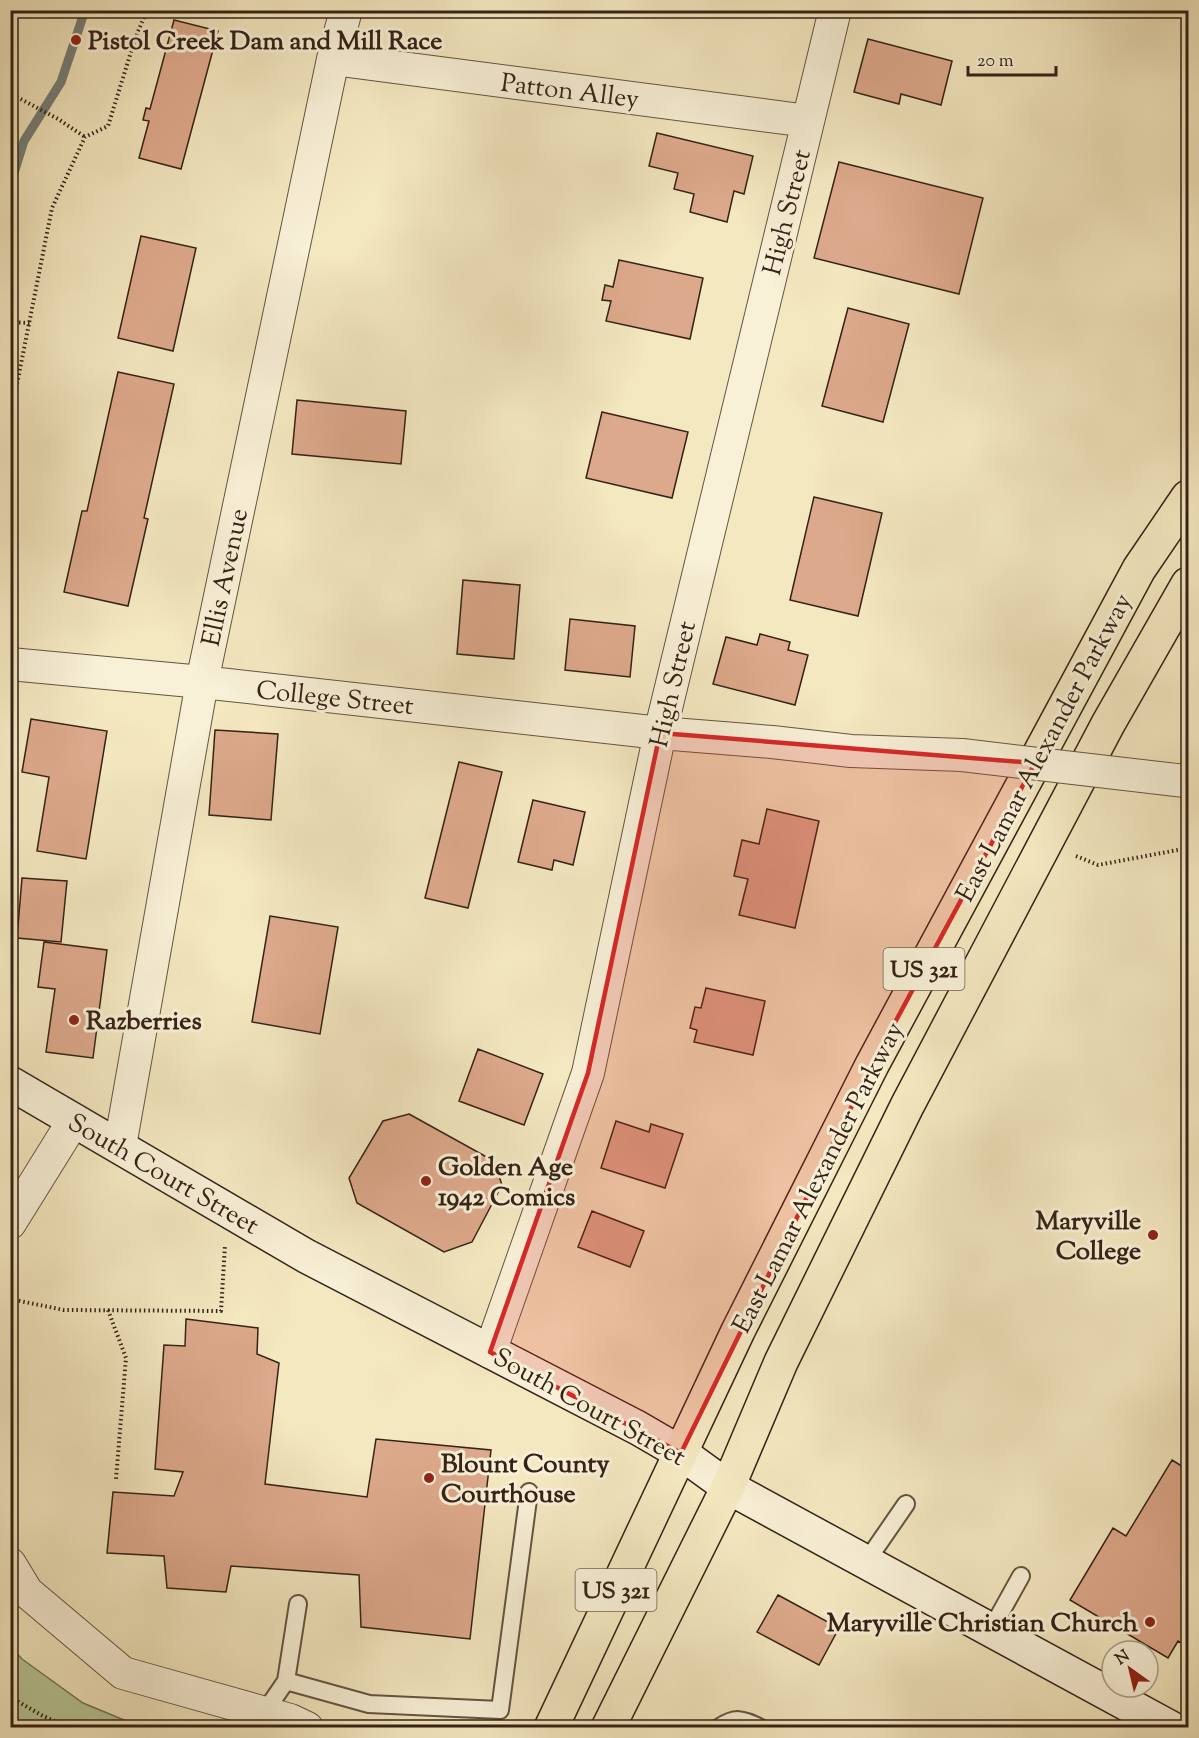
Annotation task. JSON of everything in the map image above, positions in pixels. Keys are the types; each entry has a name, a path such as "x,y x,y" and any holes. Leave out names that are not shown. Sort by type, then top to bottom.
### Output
{"highway":[{"name":"East Lamar Alexander Parkway","path":"681,1453 738,1331 872,1065 1139,569 1188,497"},
{"name":"East Lamar Alexander Parkway","path":"728,1487 781,1362 907,1106 1108,724 1188,584"},
{"name":"US 321","path":"551,1728 681,1453"},
{"name":"US 321","path":"608,1728 728,1487"}],"street":[{"name":"Ellis Avenue","path":"120,1146 202,682 333,59 346,10"},
{"name":"High Street","path":"490,1352 588,1072 660,733 835,10"},
{"name":"Patton Alley","path":"333,59 808,121"},
{"name":"College Street","path":"10,664 202,682 660,733 851,751 962,755 1186,781"},
{"name":"South Court Street","path":"10,1083 306,1256 638,1428 681,1453 728,1487 1171,1728"},
{"path":"10,1223 74,1120"},
{"path":"10,1564 27,1592 123,1672 260,1720 290,1720 307,1728"}],"lane":[{"path":"286,1681 369,1704 500,1710 530,1492"},
{"path":"866,1562 906,1504"},
{"path":"992,1630 1021,1576"},
{"path":"260,1720 286,1681 298,1604"},
{"path":"718,1728 732,1719 747,1721 760,1728"}],"path":[{"path":"10,419 31,323 52,208 85,137 108,126 135,39 147,10"},
{"path":"10,76 15,96 58,119 85,137"},
{"path":"10,322 31,323"},
{"path":"1076,856 1098,865 1188,848"},
{"path":"10,1299 64,1311 221,1311 225,1245"},
{"path":"108,1310 126,1358 116,1479"},
{"path":"10,1697 43,1716 72,1728"}],"highlighted area":[{"path":"660,733 1035,763 872,1065 681,1453 490,1352 588,1073"}],"green space":[{"path":"10,1646 22,1659 83,1703 141,1727 11,1727"}],"building":[{"path":"174,20 218,31 181,169 139,158 149,121 143,120 146,108 150,109"},
{"path":"868,39 952,61 941,105 901,94 899,104 854,92"},
{"path":"657,133 753,156 744,194 734,191 727,222 690,212 694,194 674,189 678,173 649,166"},
{"path":"839,162 983,198 959,294 814,258"},
{"path":"141,236 196,248 173,351 118,338"},
{"path":"619,260 703,278 690,339 606,321 611,301 602,300 605,285 613,287"},
{"path":"848,308 909,324 883,422 822,406"},
{"path":"118,372 174,384 144,518 148,519 128,606 64,592 82,511 87,511"},
{"path":"297,400 406,411 401,464 292,454"},
{"path":"602,412 688,432 672,498 586,478"},
{"path":"814,497 882,513 858,616 790,600"},
{"path":"463,580 520,585 514,659 457,654"},
{"path":"570,619 635,626 630,677 565,670"},
{"path":"760,634 790,642 788,650 808,655 795,705 713,684 726,637 757,645"},
{"path":"31,719 107,731 86,859 37,851 49,777 22,772"},
{"path":"215,730 278,734 271,820 209,815"},
{"path":"459,762 502,772 468,908 425,898"},
{"path":"533,800 585,812 573,865 554,860 552,870 518,862"},
{"path":"767,809 819,821 795,928 739,915 748,879 734,876 742,840 759,844"},
{"path":"22,878 67,881 61,942 17,938"},
{"path":"270,916 338,927 320,1034 252,1022"},
{"name":"Razberries","path":"44,942 107,950 93,1058 46,1052 55,989 38,987"},
{"path":"706,988 765,1001 753,1055 694,1042 697,1030 690,1028 695,1007 701,1008"},
{"path":"478,1049 543,1074 524,1125 459,1101"},
{"name":"Golden Age 1942 Comics","path":"409,1114 494,1161 502,1185 472,1242 444,1252 357,1203 349,1178 383,1121"},
{"path":"616,1121 649,1132 651,1124 683,1134 665,1188 601,1168"},
{"path":"592,1211 644,1231 630,1267 578,1247"},
{"name":"Blount County Courthouse","path":"186,1319 258,1328 257,1354 279,1363 265,1484 367,1497 376,1439 491,1450 470,1639 361,1627 359,1575 231,1566 226,1592 167,1588 164,1556 107,1553 113,1492 174,1496 183,1472 155,1469 164,1345 185,1346"},
{"path":"1172,1460 1188,1470 1188,1647 1178,1641 1168,1658 1160,1653 1160,1639 1136,1639 1070,1600 1113,1528 1126,1536"},
{"path":"778,1595 839,1628 819,1665 757,1632"}],"waterway":[{"path":"10,186 24,141 61,82 85,10"}],"place":[{"name":"Pistol Creek Dam and Mill Race","path":"76,40"},
{"name":"Razberries","path":"74,1020"},
{"name":"Golden Age 1942 Comics","path":"426,1181"},
{"name":"Maryville College","path":"1153,1235"},
{"name":"Blount County Courthouse","path":"429,1478"},
{"name":"Maryville Christian Church","path":"1150,1622"}]}
